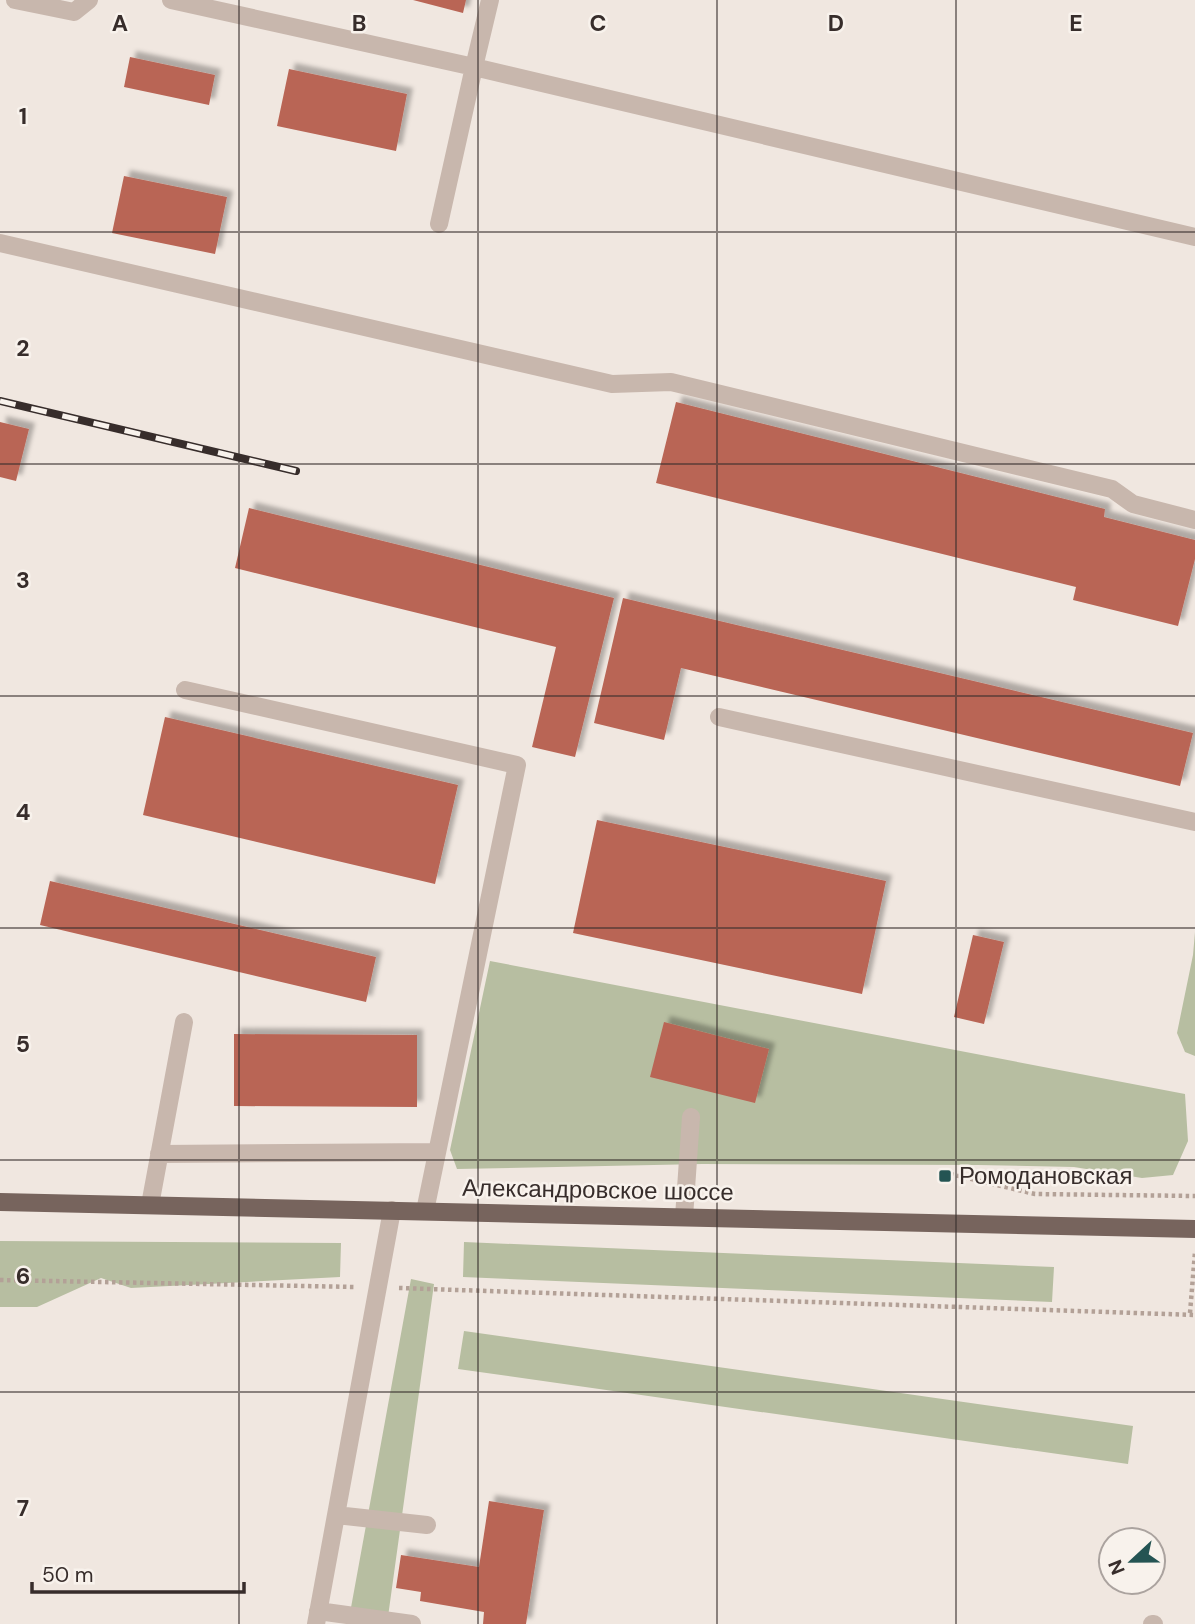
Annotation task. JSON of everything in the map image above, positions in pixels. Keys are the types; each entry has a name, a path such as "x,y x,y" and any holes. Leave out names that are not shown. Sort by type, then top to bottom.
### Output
{"main road":[{"name":"Александровское шоссе","path":"0,1202 1195,1228"}],"lane":[{"path":"15,0 74,12 89,0"},
{"path":"171,0 474,67 1195,237"},
{"path":"439,224 491,0"},
{"path":"0,243 612,384 671,382 1112,489 1133,504 1195,520"},
{"path":"185,690 517,765 425,1211"},
{"path":"719,717 1195,822"},
{"path":"150,1205 184,1022"},
{"path":"684,1217 691,1116"},
{"path":"159,1154 437,1152"},
{"path":"392,1210 317,1618 412,1624"},
{"path":"336,1515 427,1525"}],"path":[{"path":"950,1174 1035,1194 1195,1196"},
{"path":"0,1280 378,1288 1192,1314 1195,1247"}],"green space":[{"path":"1195,932 1195,1056 1185,1052 1177,1033"},
{"path":"490,961 1185,1094 1188,1141 1173,1175 1142,1178 1074,1167 978,1165 702,1164 457,1169 450,1150"},
{"path":"0,1241 341,1243 340,1277 131,1288 101,1278 37,1307 0,1307"},
{"path":"464,1242 1054,1267 1052,1302 463,1277"},
{"path":"411,1279 434,1284 387,1624 348,1624"},
{"path":"464,1331 1133,1426 1128,1464 458,1369"}],"building":[{"path":"413,0 466,0 463,13"},
{"path":"130,57 215,75 209,105 124,87"},
{"path":"289,69 407,94 396,151 277,126"},
{"path":"124,176 227,197 215,254 112,233"},
{"path":"676,402 1105,509 1104,517 1195,540 1195,559 1178,626 1073,600 1076,587 656,483"},
{"path":"0,422 29,429 16,481 0,477"},
{"path":"249,508 614,598 575,757 532,747 556,647 235,568"},
{"path":"623,598 1193,733 1180,786 681,668 664,740 594,723"},
{"path":"165,717 458,785 435,884 143,815"},
{"path":"597,820 886,881 862,994 573,933"},
{"path":"50,881 376,957 366,1002 40,925"},
{"path":"973,935 1004,942 984,1024 954,1017"},
{"path":"664,1022 769,1049 755,1103 650,1077"},
{"path":"234,1034 417,1035 417,1107 234,1106"},
{"path":"489,1501 544,1510 526,1624 483,1624 484,1612 420,1601 421,1592 396,1588 401,1555 479,1567"}],"railway":[{"path":"0,401 296,471"}],"place":[{"name":"Ромодановская","path":"945,1176"}]}
